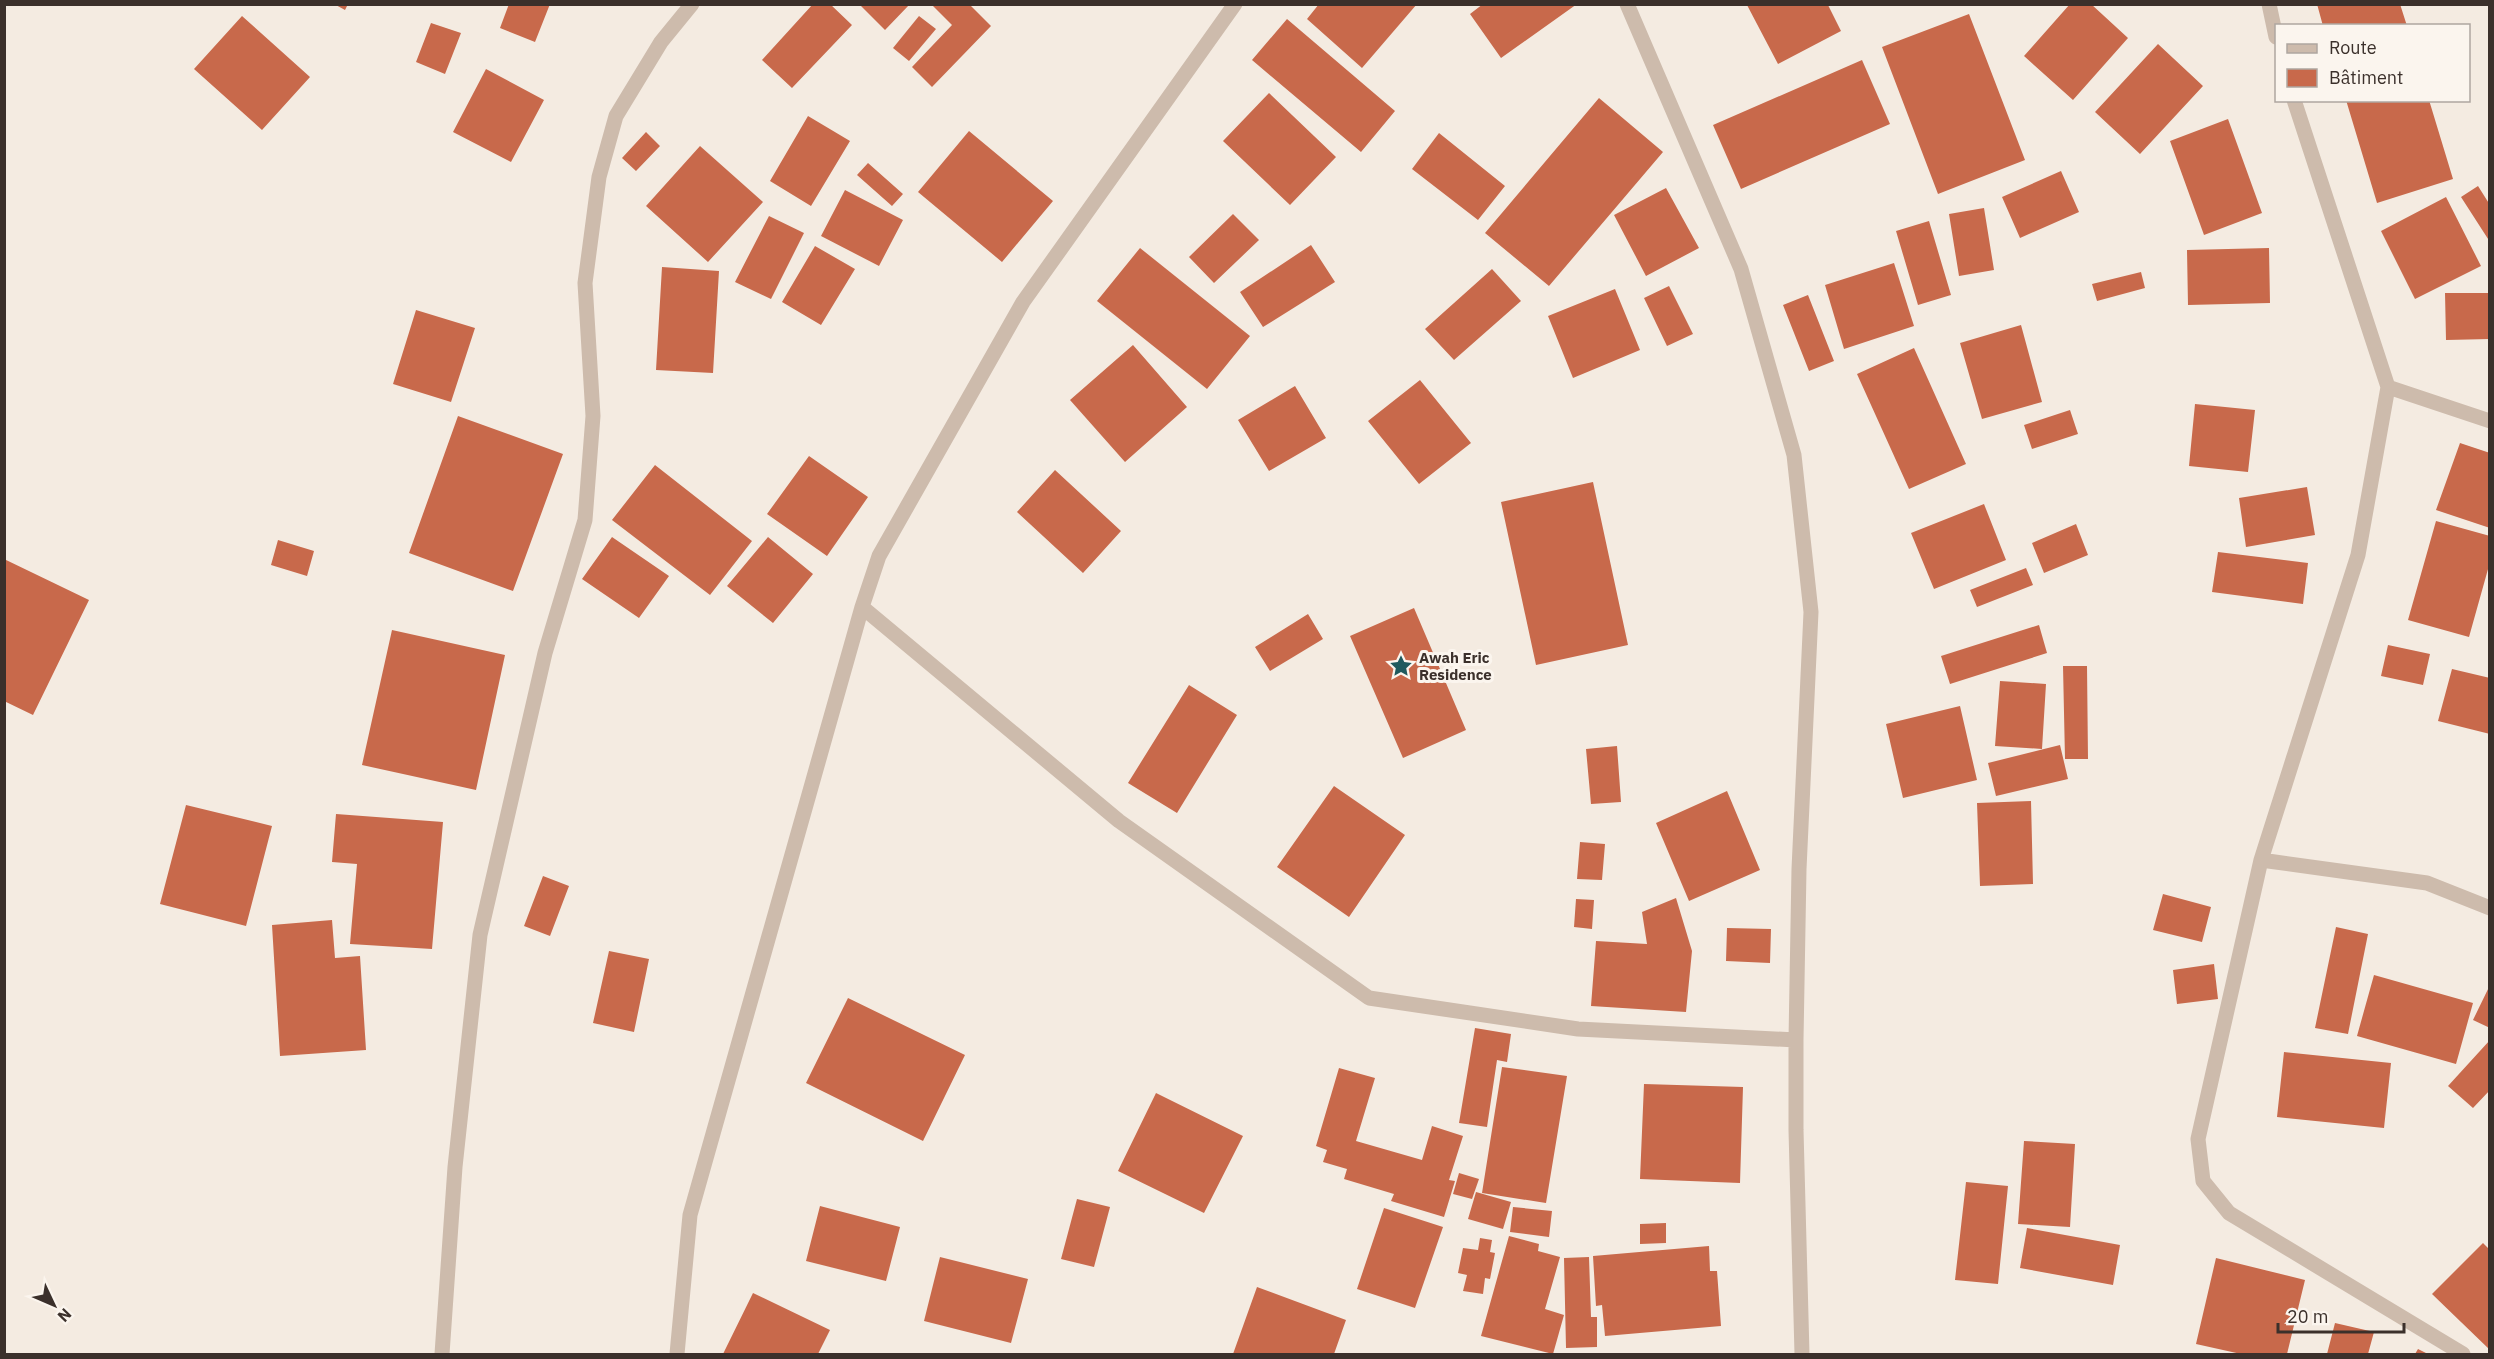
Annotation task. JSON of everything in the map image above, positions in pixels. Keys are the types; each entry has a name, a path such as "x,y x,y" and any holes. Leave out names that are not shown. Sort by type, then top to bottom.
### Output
{"street":[{"path":"442,1354 455,1167 480,935 545,653 585,520 593,416 585,282 599,177 616,116 661,42 692,4"},
{"path":"677,1354 690,1215 862,606 879,556 1023,302 1236,4"},
{"path":"1627,4 1741,269 1794,455 1811,612 1799,869 1796,1040 1802,1354"},
{"path":"2269,4 2275,29"},
{"path":"2295,102 2388,387 2358,555 2261,860 2198,1138 2203,1181 2229,1213 2463,1354"},
{"path":"2388,387 2490,422"},
{"path":"862,606 1119,821 1369,998 1578,1029 1796,1040"},
{"path":"2261,860 2427,883 2490,908"}],"building":[{"path":"334,4 348,4 345,10"},
{"path":"509,4 550,4 535,42 500,28"},
{"path":"813,4 830,4 852,25 792,88 762,60"},
{"path":"859,4 910,4 885,30"},
{"path":"931,4 969,4 991,26 932,87 912,67 952,25"},
{"path":"1319,4 1417,4 1362,68 1307,19"},
{"path":"1483,4 1577,4 1501,58 1470,14"},
{"path":"2070,4 2091,4 2128,38 2073,100 2024,56"},
{"path":"2317,4 2400,4 2406,24 2322,24"},
{"path":"1747,5 1828,5 1841,31 1778,64"},
{"path":"1969,14 2025,160 1938,194 1882,47"},
{"path":"242,16 310,77 262,130 194,69"},
{"path":"919,16 936,29 909,61 893,48"},
{"path":"1287,19 1395,111 1361,152 1252,60"},
{"path":"431,23 461,33 445,74 416,62"},
{"path":"2158,44 2203,86 2140,154 2095,112"},
{"path":"1862,60 1890,124 1741,189 1713,125"},
{"path":"486,69 544,100 511,162 453,132"},
{"path":"1269,93 1336,157 1290,205 1223,141"},
{"path":"1599,98 1663,152 1549,286 1485,233"},
{"path":"2347,102 2430,102 2453,179 2377,203"},
{"path":"808,116 850,141 811,206 770,181"},
{"path":"2228,119 2262,213 2204,235 2170,141"},
{"path":"969,131 1053,201 1002,262 918,192"},
{"path":"646,132 660,146 636,171 622,158"},
{"path":"1439,133 1505,186 1478,220 1412,169"},
{"path":"700,146 763,202 708,262 646,206"},
{"path":"868,163 903,194 892,206 857,175"},
{"path":"2061,171 2079,212 2020,238 2002,197"},
{"path":"2478,186 2490,205 2490,242 2461,197"},
{"path":"1666,188 1699,248 1646,276 1614,215"},
{"path":"845,190 903,220 879,266 821,236"},
{"path":"2446,197 2481,266 2415,299 2381,231"},
{"path":"1984,208 1994,270 1959,276 1949,214"},
{"path":"1233,214 1259,240 1214,283 1189,257"},
{"path":"769,216 804,233 771,299 735,282"},
{"path":"1929,221 1951,295 1918,305 1896,231"},
{"path":"1311,245 1335,282 1263,327 1240,292"},
{"path":"815,246 855,269 821,325 782,302"},
{"path":"1140,248 1250,336 1207,389 1097,301"},
{"path":"2269,248 2270,303 2188,305 2187,250"},
{"path":"1894,263 1914,326 1844,349 1825,285"},
{"path":"662,267 719,271 713,373 656,370"},
{"path":"1492,269 1521,301 1454,360 1425,329"},
{"path":"2141,272 2145,288 2097,301 2092,284"},
{"path":"1669,286 1693,334 1667,346 1644,298"},
{"path":"1615,289 1640,350 1573,378 1548,316"},
{"path":"2445,293 2490,293 2490,339 2446,340"},
{"path":"1808,295 1834,361 1809,371 1783,305"},
{"path":"416,310 475,328 451,402 393,384"},
{"path":"2021,325 2042,402 1982,419 1960,343"},
{"path":"1133,345 1187,407 1125,462 1070,400"},
{"path":"1914,348 1966,464 1909,489 1857,374"},
{"path":"1420,380 1471,443 1419,484 1368,421"},
{"path":"1295,386 1326,438 1269,471 1238,420"},
{"path":"2195,404 2255,410 2248,472 2189,466"},
{"path":"2070,410 2078,434 2032,449 2024,425"},
{"path":"458,416 563,454 513,591 409,553"},
{"path":"2460,443 2490,453 2490,528 2436,510"},
{"path":"809,456 868,497 827,556 767,514"},
{"path":"655,465 752,541 710,595 612,520"},
{"path":"1055,470 1121,531 1083,573 1017,512"},
{"path":"1593,482 1628,645 1536,665 1501,502"},
{"path":"2307,487 2315,535 2246,547 2239,498"},
{"path":"1984,504 2006,560 1934,589 1911,533"},
{"path":"2436,521 2490,536 2490,562 2469,637 2408,620"},
{"path":"2076,524 2088,555 2044,573 2032,543"},
{"path":"612,537 669,576 639,618 582,579"},
{"path":"768,537 813,574 773,623 727,586"},
{"path":"278,540 314,551 307,576 271,565"},
{"path":"2218,552 2308,563 2303,604 2212,592"},
{"path":"4,559 89,600 33,715 4,701"},
{"path":"2026,568 2033,585 1977,607 1970,590"},
{"path":"1414,608 1466,730 1403,758 1350,636"},
{"path":"1308,614 1323,639 1270,671 1255,647"},
{"path":"2039,625 2047,653 1950,684 1941,656"},
{"path":"392,630 505,655 476,790 362,765"},
{"path":"2388,645 2430,654 2423,685 2381,676"},
{"path":"2063,666 2087,666 2088,759 2065,759"},
{"path":"2452,669 2490,678 2490,734 2438,721"},
{"path":"2000,681 2046,684 2042,749 1995,746"},
{"path":"1189,685 1237,715 1177,813 1128,783"},
{"path":"1960,706 1977,780 1903,798 1886,724"},
{"path":"2060,745 2068,779 1996,796 1988,763"},
{"path":"1617,746 1621,802 1591,804 1586,749"},
{"path":"1334,786 1405,835 1349,917 1277,867"},
{"path":"1727,791 1760,870 1689,901 1656,823"},
{"path":"2031,801 2033,884 1980,886 1977,803"},
{"path":"186,805 272,826 246,926 160,904"},
{"path":"336,814 443,822 432,949 350,944 357,864 332,862"},
{"path":"1580,842 1605,844 1602,880 1577,879"},
{"path":"543,876 569,886 550,936 524,926"},
{"path":"2163,894 2211,907 2202,942 2153,930"},
{"path":"1676,898 1692,951 1686,1012 1591,1006 1596,941 1647,944 1642,912"},
{"path":"1576,899 1594,900 1592,929 1574,927"},
{"path":"332,920 335,958 360,956 366,1050 280,1056 272,925"},
{"path":"2336,927 2368,934 2348,1034 2315,1028"},
{"path":"1727,928 1771,929 1770,963 1726,961"},
{"path":"609,951 649,959 634,1032 593,1023"},
{"path":"2214,964 2218,999 2177,1004 2173,970"},
{"path":"2374,975 2473,1003 2456,1064 2357,1036"},
{"path":"2490,985 2490,1028 2473,1020"},
{"path":"848,998 965,1055 923,1141 806,1083"},
{"path":"1475,1028 1511,1034 1507,1062 1497,1060 1487,1127 1459,1123"},
{"path":"2490,1040 2490,1090 2473,1108 2448,1086"},
{"path":"2284,1052 2391,1063 2384,1128 2277,1117"},
{"path":"1502,1067 1567,1076 1546,1203 1482,1193"},
{"path":"1339,1068 1375,1078 1356,1141 1422,1160 1432,1126 1463,1136 1449,1180 1455,1181 1444,1217 1391,1201 1394,1194 1344,1179 1347,1169 1323,1162 1327,1150 1316,1146"},
{"path":"1644,1084 1743,1087 1740,1183 1640,1179"},
{"path":"1156,1093 1243,1136 1204,1213 1118,1171"},
{"path":"2024,1141 2075,1144 2070,1227 2018,1224"},
{"path":"1459,1173 1479,1179 1472,1199 1453,1194"},
{"path":"1966,1182 2008,1186 1998,1284 1955,1280"},
{"path":"1476,1192 1511,1202 1503,1229 1468,1219"},
{"path":"1077,1199 1110,1207 1094,1267 1061,1259"},
{"path":"820,1206 900,1227 886,1281 806,1261"},
{"path":"1513,1207 1552,1211 1549,1237 1510,1232"},
{"path":"1384,1208 1443,1227 1415,1308 1357,1289"},
{"path":"1666,1223 1666,1243 1640,1244 1640,1224"},
{"path":"2027,1228 2120,1245 2113,1285 2020,1268"},
{"path":"1509,1236 1539,1244 1538,1251 1560,1257 1545,1309 1564,1315 1553,1354 1481,1336"},
{"path":"1480,1238 1492,1240 1490,1252 1495,1253 1490,1279 1485,1278 1483,1294 1463,1291 1467,1275 1458,1273 1463,1248 1478,1250"},
{"path":"2483,1243 2490,1250 2490,1350 2432,1294"},
{"path":"1709,1246 1710,1271 1717,1271 1721,1326 1605,1336 1602,1305 1596,1306 1593,1256"},
{"path":"940,1257 1028,1279 1011,1343 924,1321"},
{"path":"1589,1257 1591,1317 1597,1317 1597,1347 1566,1348 1564,1258"},
{"path":"2216,1258 2305,1280 2287,1354 2241,1354 2196,1344"},
{"path":"1257,1287 1346,1320 1334,1354 1233,1354"},
{"path":"753,1293 830,1330 818,1354 723,1354"},
{"path":"2335,1323 2374,1332 2368,1354 2327,1354"},
{"path":"2418,1349 2428,1354 2415,1354"}],"place":[{"name":"Awah Eric Residence","path":"1401,666"}]}
